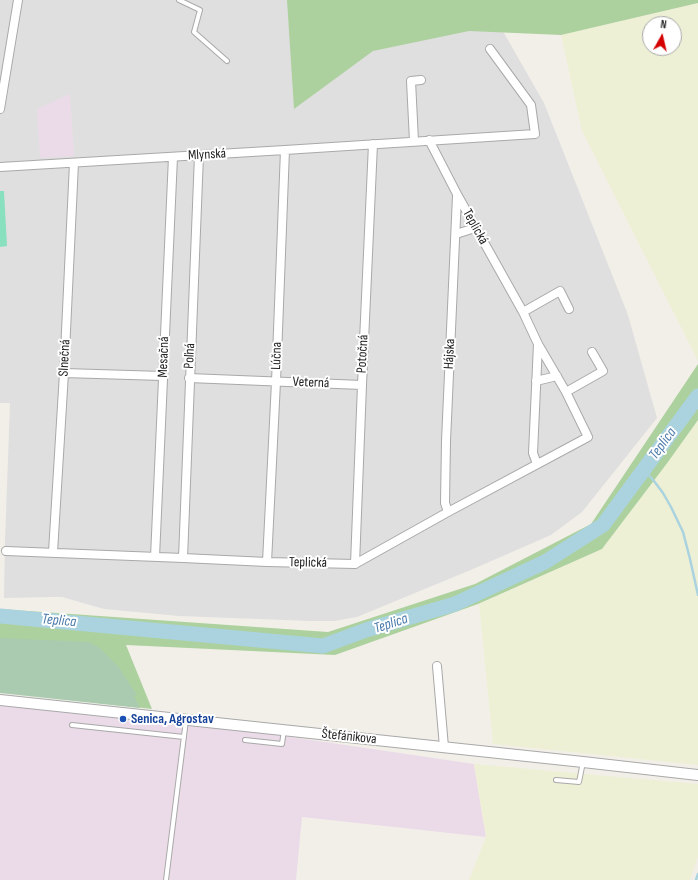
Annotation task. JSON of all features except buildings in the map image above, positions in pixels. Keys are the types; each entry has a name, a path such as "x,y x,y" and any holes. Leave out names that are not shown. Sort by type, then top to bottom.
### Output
{"street":[{"path":"0,110 18,0"},
{"name":"Mlynská","path":"0,167 535,134 532,105 490,49"},
{"path":"414,141 411,81 421,80"},
{"name":"Teplická","path":"6,551 267,562 355,564 588,437 566,392 538,344 523,312 475,228 429,140"},
{"name":"Potočná","path":"355,564 373,144"},
{"name":"Lúčna","path":"267,562 286,150"},
{"name":"Poľná","path":"183,558 199,155"},
{"name":"Mesačná","path":"155,557 173,157"},
{"name":"Slnečná","path":"53,552 64,373 74,163"},
{"name":"Hájska","path":"448,512 445,503 446,441 458,196"},
{"path":"456,234 475,228"},
{"path":"523,312 560,291 569,309"},
{"name":"Teplická","path":"537,464 533,453 538,344"},
{"path":"566,392 602,371 592,352"},
{"path":"64,373 163,376"},
{"path":"536,381 556,376"},
{"name":"Veterná","path":"189,378 362,385"},
{"path":"437,666 444,747"},
{"name":"Štefánikova","path":"0,700 698,775"}],"lane":[{"path":"179,0 200,10 194,32 227,61"},
{"path":"166,880 186,720"},
{"path":"72,725 184,737"},
{"path":"246,740 282,744 284,730"},
{"path":"556,780 579,782 583,762"}],"shaded area":[{"path":"0,0 485,0 544,103 628,315 657,418 582,512 551,535 357,617 334,621 311,621 179,616 104,609 62,597 4,598 10,403 0,403"},
{"path":"70,94 74,156 40,158 37,109"},
{"path":"0,694 474,764 486,837 302,817 296,880 0,880"}],"green space":[{"path":"287,0 698,0 698,3 561,35 469,31 373,51 294,109"},
{"path":"698,3 698,361 582,131 561,35 642,16 642,56 682,56 682,16 642,16"},
{"path":"0,191 4,191 7,246 0,247"},
{"path":"698,364 698,420 602,549 478,604 335,655 126,645 152,709 0,692 0,609 328,632 475,584 591,524"},
{"path":"698,420 698,765 493,744 479,604 602,549"},
{"path":"0,638 89,642 100,648 118,666 137,695 134,696 140,708 0,693"},
{"path":"474,764 698,784 698,856 690,880 469,880 486,837"}],"waterway":[{"name":"Teplica","path":"0,616 323,646 366,630 455,604 545,562 603,525 698,396"},
{"path":"644,470 663,493 683,532 698,595"},
{"path":"696,880 698,874"}],"place":[{"name":"Senica, Agrostav","path":"123,719"}]}
